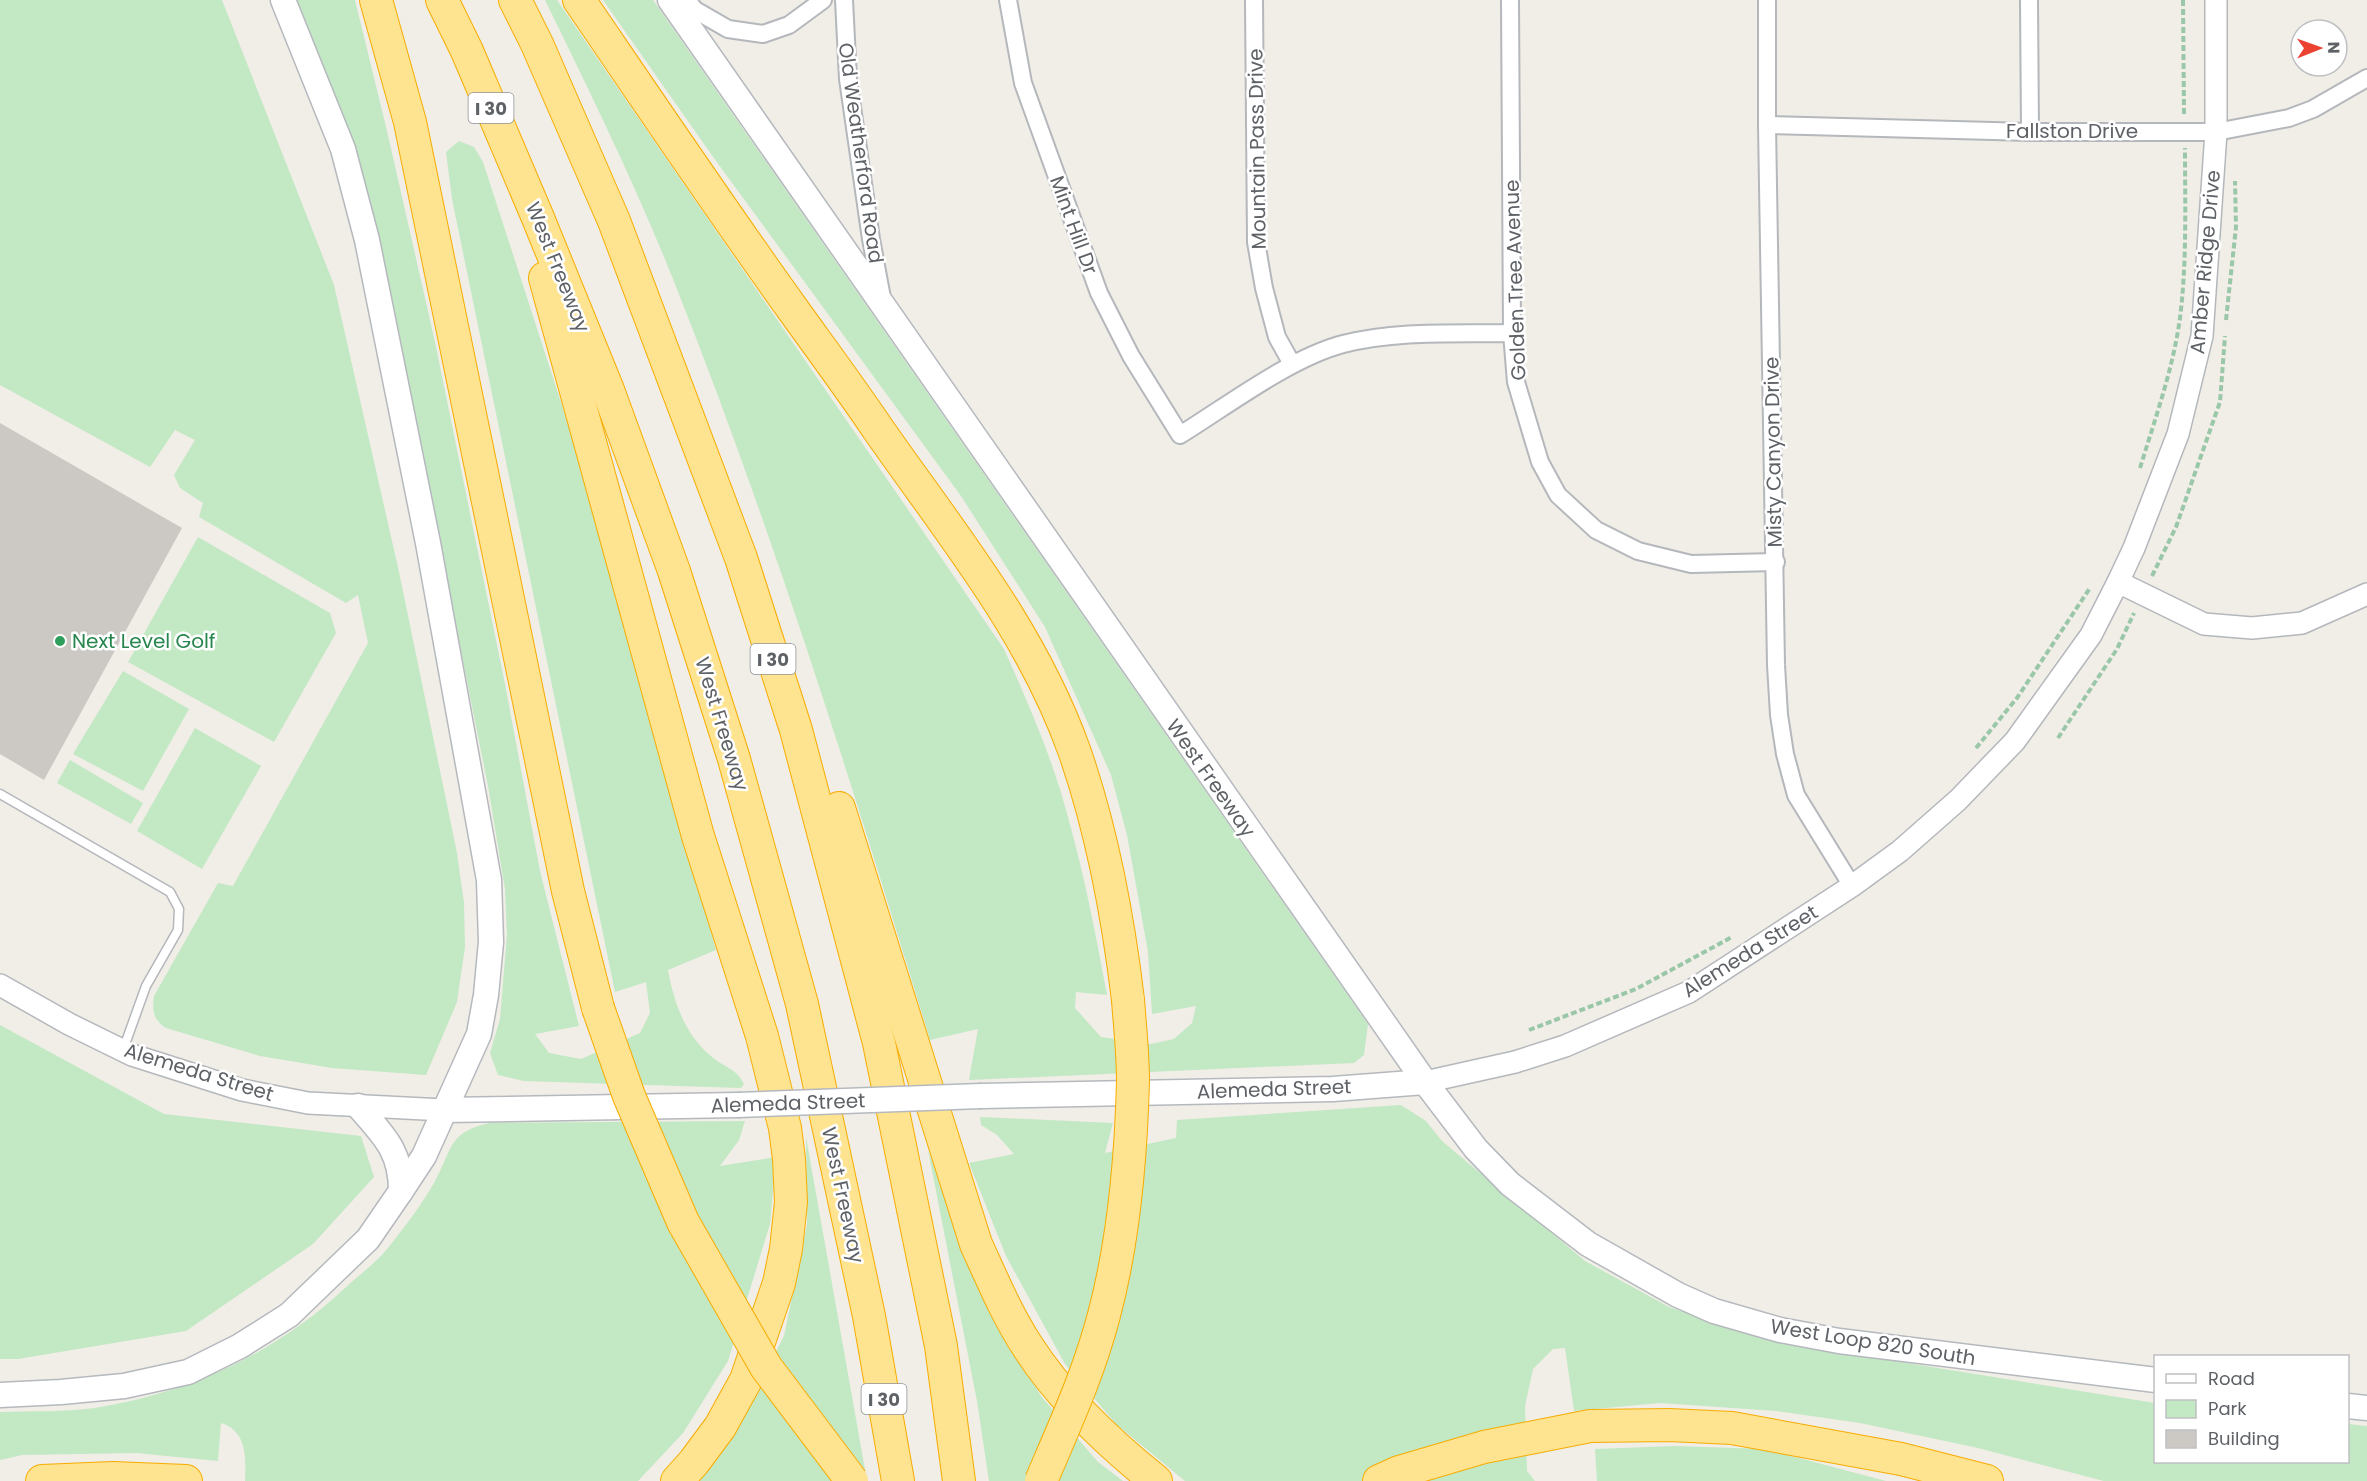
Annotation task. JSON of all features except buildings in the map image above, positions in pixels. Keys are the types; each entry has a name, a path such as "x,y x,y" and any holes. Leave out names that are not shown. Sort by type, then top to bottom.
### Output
{"highway":[{"path":"376,0 410,122 568,891 598,1008 629,1096 684,1222 766,1367 852,1481"},
{"name":"West Freeway","path":"442,0 467,51 608,390 674,571 734,759 802,1004 869,1317 898,1481"},
{"name":"I 30","path":"515,0 537,44 614,221 741,558 796,730 879,1043 941,1346 959,1481"},
{"path":"579,0 793,310 952,530 1012,620 1049,694 1077,760 1092,811 1119,925 1128,1000 1133,1080 1128,1171 1121,1229 1104,1315 1083,1380 1041,1481"},
{"path":"538,218 546,285 698,836 762,1036 785,1128 789,1159 791,1202 786,1249 779,1283 746,1380 720,1426 677,1481"},
{"path":"796,730 820,756 842,816 976,1244 1003,1303 1029,1348 1050,1377 1113,1445 1156,1481"},
{"path":"1379,1481 1399,1472 1484,1447 1590,1426 1669,1425 1732,1428 1901,1459 1988,1481"},
{"path":"42,1481 113,1478 186,1481"}],"main road":[{"path":"0,1395 124,1386 188,1372 240,1346 288,1316 368,1239 401,1191 424,1156 479,1034 486,995 491,942 489,880 428,543 367,240 343,149 283,0"},
{"name":"West Freeway","path":"670,0 1425,1082"},
{"name":"Alemeda Street","path":"444,1110 738,1105 981,1096 1333,1089 1425,1082"},
{"name":"West Loop 820 South","path":"1425,1082 1476,1149 1510,1184 1588,1244 1678,1295 1714,1311 1780,1330 1839,1341 2154,1380"},
{"path":"358,1106 381,1132 396,1155 401,1170 401,1191"},
{"path":"2349,1406 2367,1408"}],"street":[{"path":"687,0 695,10 729,29 763,34 789,25 823,0"},
{"name":"Old Weatherford Road","path":"844,0 848,80 871,239 884,304"},
{"name":"Mint Hill Dr","path":"1008,0 1023,82 1098,292 1131,356 1180,435 1292,364"},
{"name":"Mountain Pass Drive","path":"1254,0 1256,242 1264,288 1277,337 1292,364"},
{"name":"Golden Tree Avenue","path":"1510,0 1512,333 1516,382 1540,462 1558,495 1596,530 1638,551 1691,564 1776,562"},
{"name":"Misty Canyon Drive","path":"1767,0 1776,665 1779,715 1785,754 1796,795 1852,886"},
{"path":"2029,0 2030,132"},
{"name":"Amber Ridge Drive","path":"2118,582 2134,548 2178,434 2202,336 2216,132 2216,0"},
{"name":"Fallston Drive","path":"1767,125 2030,132 2216,132 2289,118 2313,110 2367,78"},
{"path":"1292,364 1342,344 1392,335 1512,333"},
{"name":"Alemeda Street","path":"1425,1082 1515,1062 1565,1046 1689,992 1852,886 1900,851 1958,800 2014,741 2091,635 2118,582"},
{"path":"2118,582 2204,624 2252,628 2302,622 2367,594"},
{"name":"Alemeda Street","path":"0,985 69,1024 123,1050 242,1090 308,1103 444,1110"}],"lane":[{"path":"0,794 170,892 176,900 179,909 178,930 146,986 123,1050"}],"path":[{"path":"2138,476 2167,380 2180,318 2185,242 2183,0"},
{"path":"1975,751 2017,698 2090,587"},
{"path":"1529,1030 1636,989 1700,956 1738,933"}],"green space":[{"path":"0,0 222,0 334,285 399,572 457,853 464,903 465,947 457,1002 426,1075 332,1068 260,1056 166,1028 158,1022 154,1014 154,996 218,883 233,886 368,643 358,595 346,603 199,517 203,503 180,488 174,475 195,440 175,430 150,467 0,385"},
{"path":"295,0 355,0 387,131 435,342 505,684 540,871 579,1026 535,1034 549,1053 581,1059 640,1033 650,1013 646,982 615,992 452,199 446,152 459,141 474,147 483,162 580,461 716,950 668,970 677,1006 695,1039 712,1057 738,1075 744,1084 741,1088 524,1081 498,1075 490,1053 500,1019 507,935 505,889 488,786 424,467"},
{"path":"545,0 557,0 1004,649 1032,712 1056,777 1075,842 1094,929 1107,995 1076,992 1075,1008 1101,1037 1151,1044 1174,1039 1192,1023 1196,1006 1152,1014 1148,952 1127,835 1111,775 1045,627 961,496 711,154 603,0 653,0 1368,1024 1364,1055 1354,1063 969,1080 978,1029 930,1040 809,657 744,467 673,279 643,208"},
{"path":"198,537 330,613 336,633 274,742 128,662"},
{"path":"123,671 189,709 143,791 73,754"},
{"path":"195,728 261,766 202,869 137,831"},
{"path":"70,760 143,803 131,824 57,783"},
{"path":"0,1025 164,1114 361,1136 374,1177 313,1244 186,1331 18,1359 0,1359"},
{"path":"1401,1105 1426,1121 1442,1141 1585,1261 1669,1307 1776,1342 2154,1403 2154,1463 2349,1463 2349,1424 2367,1426 2367,1481 2104,1481 1978,1448 1860,1423 1776,1411 1660,1403 1574,1411 1565,1348 1553,1349 1533,1369 1525,1406 1527,1471 1535,1481 1185,1481 1116,1424 1065,1364 1006,1256 969,1163 1014,1154 997,1135 981,1125 980,1117 1113,1123 1105,1153 1176,1138 1177,1120"},
{"path":"745,1121 739,1140 720,1166 776,1157 770,1224 728,1361 683,1433 638,1481 245,1481 243,1446 236,1432 221,1423 218,1461 136,1453 22,1455 0,1460 0,1412 95,1408 164,1392 229,1367 290,1332 318,1311 386,1250 425,1197 454,1143 466,1131 490,1123"},
{"path":"806,1137 867,1481 700,1481 737,1426 784,1336 807,1224"},
{"path":"928,1150 983,1298 1041,1396 1098,1462 1123,1481 989,1481 977,1401"},
{"path":"1675,1446 1765,1449 1886,1481 1597,1481 1595,1449"}],"place":[{"name":"Next Level Golf","path":"60,641"}]}
